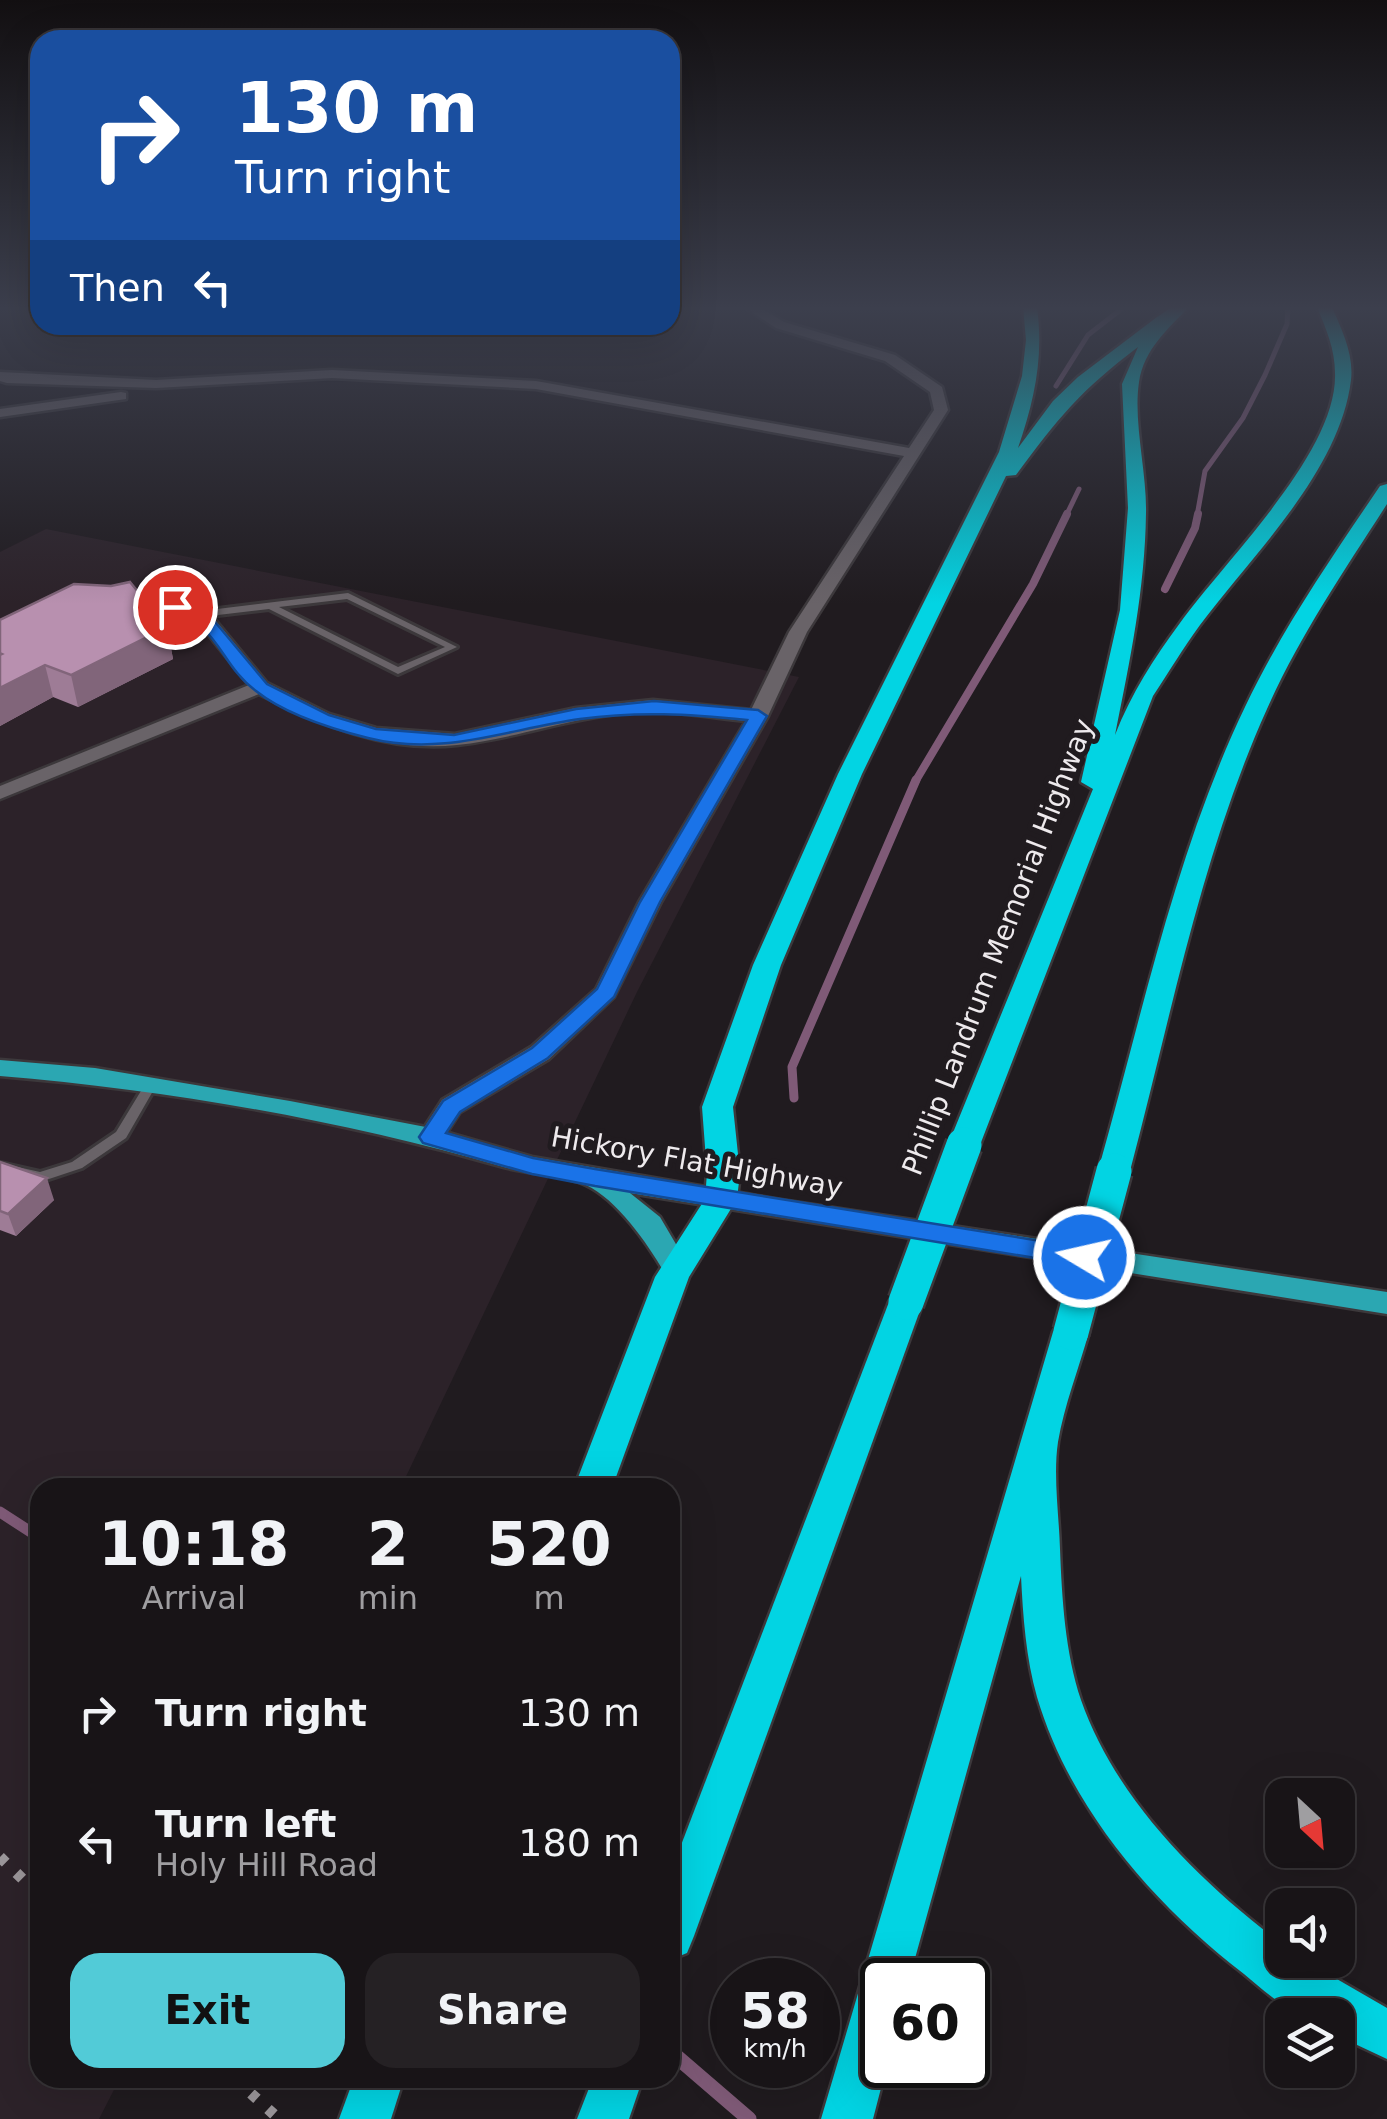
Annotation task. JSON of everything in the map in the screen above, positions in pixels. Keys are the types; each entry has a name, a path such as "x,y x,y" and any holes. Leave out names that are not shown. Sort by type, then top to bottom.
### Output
{"highway":[{"path":"597,1478 676,1268 721,1198 724,1167 719,1141 719,1099 806,878 915,640 984,506 1024,406"},
{"path":"984,506 1059,406"},
{"path":"1078,854 1130,610 1137,508 1131,406"},
{"name":"Phillip Landrum Memorial Highway","path":"680,1909 964,1145 1142,696 1188,626 1305,476 1338,406"},
{"path":"890,1958 1039,1446 1209,838 1243,738 1292,640 1387,490"},
{"path":"1039,1446 1044,1613 1058,1696 1076,1744 1101,1787 1175,1880 1220,1926 1270,1966 1360,2023 1387,2034"},
{"path":"847,2119 860,2070"},
{"path":"364,2119 375,2088"},
{"path":"603,2119 614,2088"}],"main road":[{"name":"Hickory Flat Highway","path":"0,1068 151,1084 431,1137 532,1166 595,1178 1387,1303"},
{"path":"595,1178 650,1224 676,1268"}],"street":[{"path":"0,413 47,406"},
{"path":"652,406 914,453"},
{"path":"431,1137 451,1106 540,1053 606,992 650,902 758,716 798,632 940,406"},
{"path":"98,600 149,600 201,614 260,687 348,727 427,740 489,735 616,708 692,707 758,716"},
{"path":"0,792 260,687"}],"lane":[{"path":"201,614 348,596 452,647 398,671 270,606"},
{"path":"0,1168 40,1176 76,1165 121,1135 151,1084"}],"shaded area":[{"path":"46,529 799,677 637,992 405,1478 30,1478 30,2088 115,2088 99,2119 0,2119 0,552"}],"building":[{"path":"130,582 167,627 71,675 45,665 0,688 0,620 74,584 111,586"},
{"path":"0,1162 47,1178 8,1214 0,1211"}],"waterway":[{"path":"1197,516 1205,471 1249,406"},
{"path":"1066,516 1079,489"},
{"path":"915,781 1033,584 1067,514"},
{"path":"1165,589 1198,514"},
{"path":"794,1098 792,1067 915,781"},
{"path":"0,1512 30,1532"},
{"path":"680,2060 749,2119"}],"railway":[{"path":"0,1857 30,1886"},
{"path":"245,2088 279,2119"}],"route":[{"path":"175,607 201,614 260,687 322,718 374,734 454,740 576,714 654,706 758,716 650,902 606,992 540,1053 451,1106 431,1137 532,1166 595,1178 1084,1257"}]}
